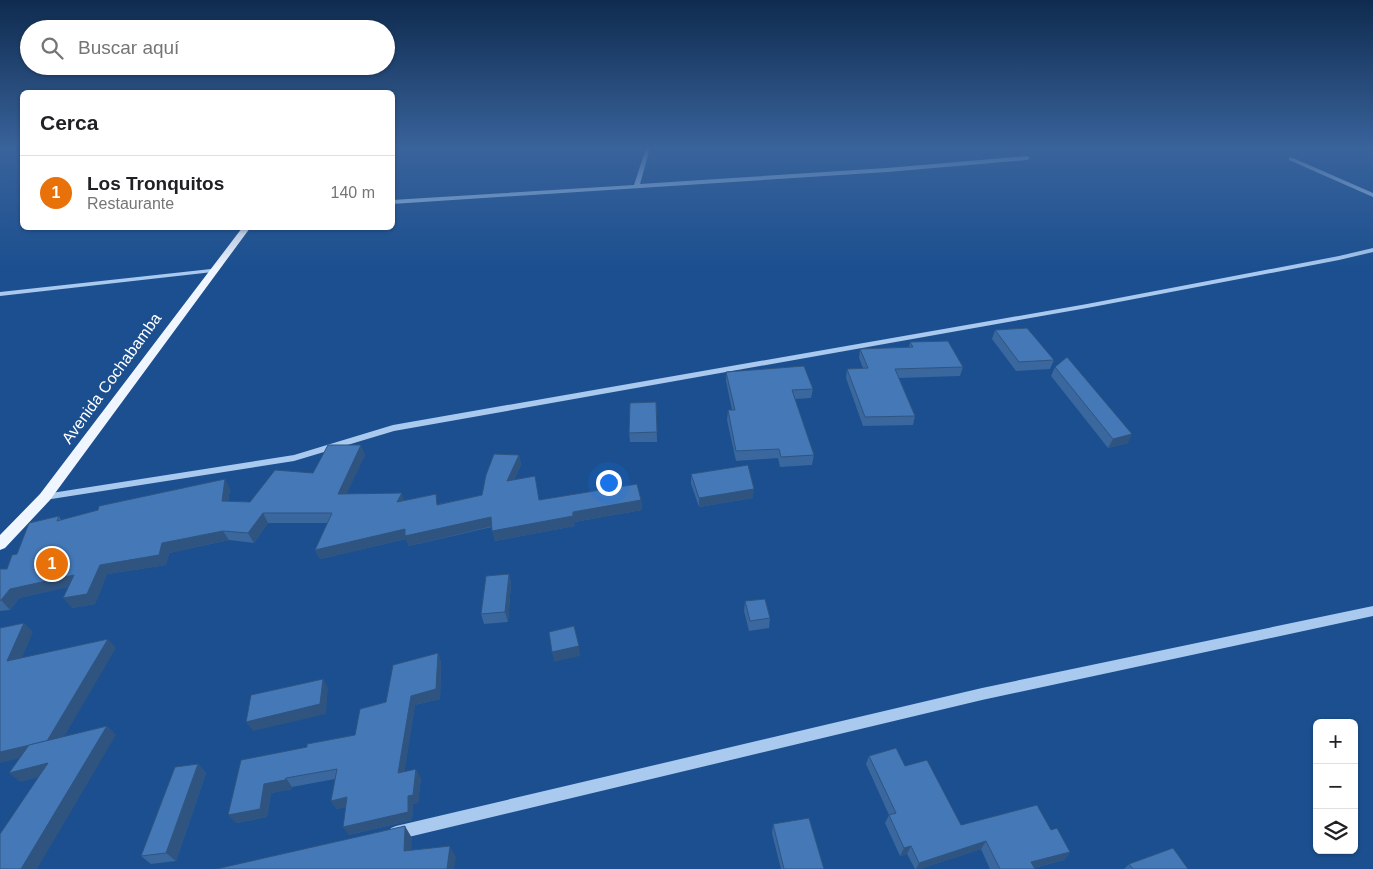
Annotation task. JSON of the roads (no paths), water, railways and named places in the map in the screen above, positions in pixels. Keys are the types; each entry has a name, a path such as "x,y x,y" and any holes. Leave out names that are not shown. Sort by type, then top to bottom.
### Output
{"main road":[{"name":"Avenida Cochabamba","path":"0,544 45,498 211,271 244,230"}],"street":[{"path":"395,202 611,189"},
{"path":"1359,189 1373,195"},
{"path":"45,498 294,458 393,428 1087,306 1373,250"},
{"path":"0,294 211,271"},
{"path":"379,837 982,694 1373,611"}],"place":[{"name":"Los Tronquitos","path":"52,564"}]}
